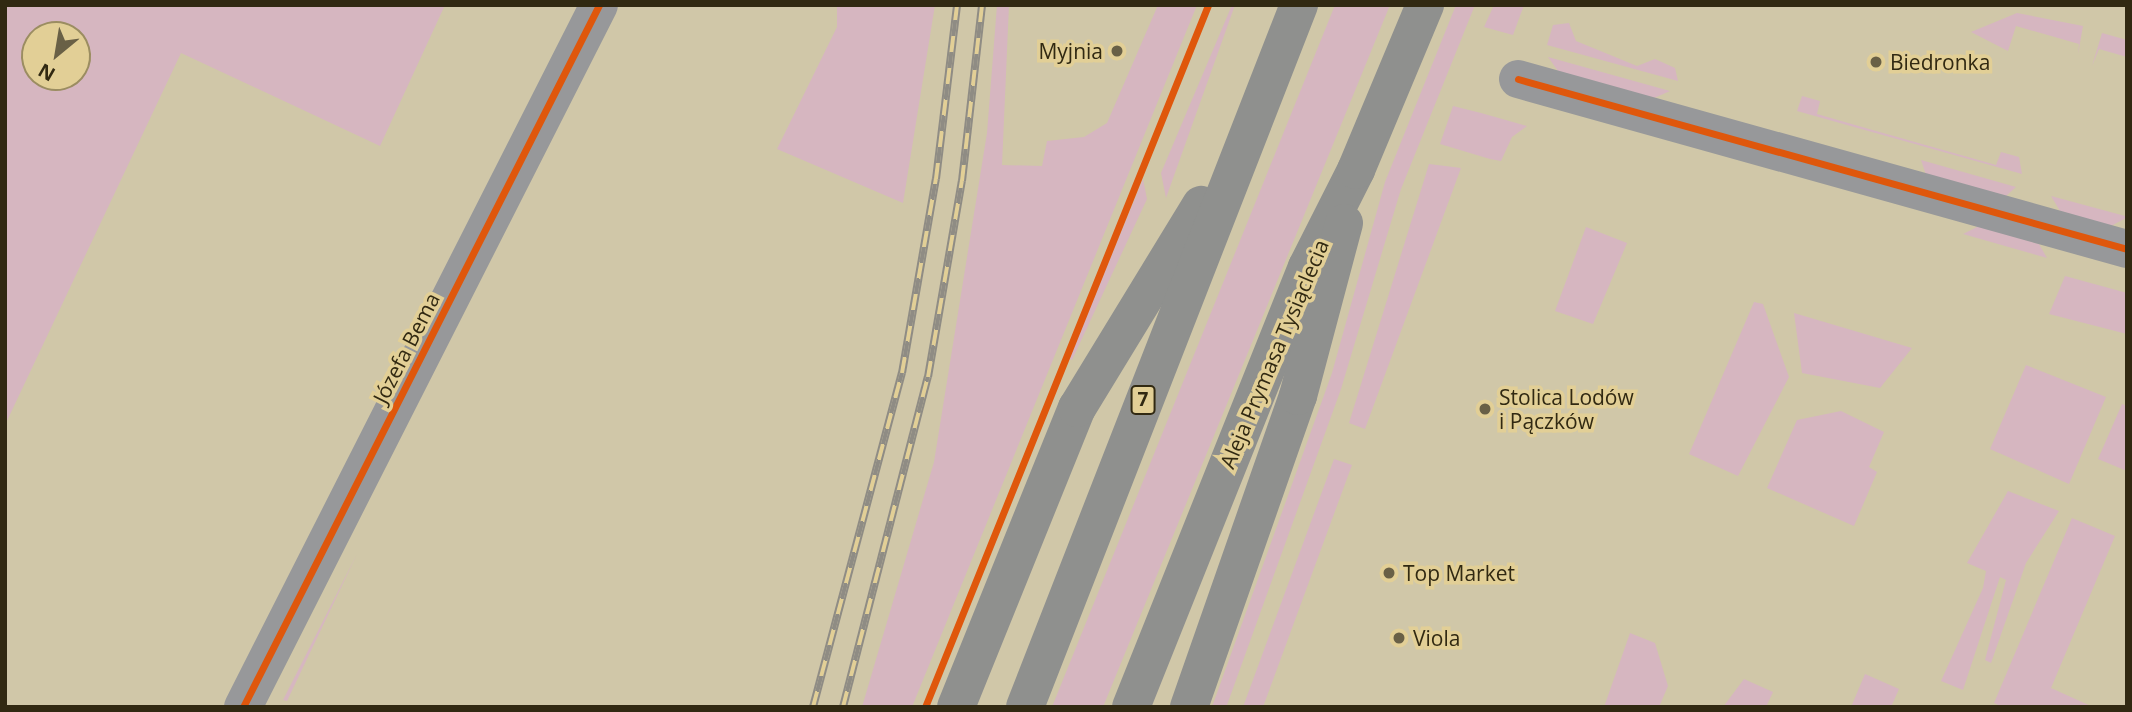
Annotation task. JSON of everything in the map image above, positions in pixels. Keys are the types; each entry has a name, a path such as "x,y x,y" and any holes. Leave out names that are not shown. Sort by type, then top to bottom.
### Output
{"main road":[{"name":"7","path":"1025,707 1239,148 1298,5"},
{"name":"Aleja Prymasa Tysiąclecia","path":"1131,707 1307,267 1356,170 1425,5"},
{"path":"956,707 1077,408 1239,148"},
{"path":"1189,707 1298,396 1356,170"}],"street":[{"name":"Józefa Bema","path":"243,707 599,5"},
{"path":"1518,79 2127,249"}],"shaded area":[{"path":"5,5 445,5 380,146 181,53 5,425"},
{"path":"837,5 935,5 903,203 777,149 837,27"},
{"path":"997,5 1009,5 1002,165 1042,166 1047,141 1084,137 1107,123 1158,5 1197,5 912,707 862,707 934,462 987,133"},
{"path":"1232,5 1235,5 1166,198 1161,173"},
{"path":"1335,5 1390,5 1103,707 1052,707"},
{"path":"1456,5 1475,5 1401,189 1341,389 1227,705 1212,707 1332,373 1385,182"},
{"path":"1494,5 1524,5 1513,35 1484,27"},
{"path":"2017,13 2083,26 2078,54 2079,44 2016,26 2008,51 1971,32"},
{"path":"1569,23 1576,41 1637,66 1655,59 1675,68 1678,81 1547,45 1553,25"},
{"path":"2102,33 2127,40 2127,57 2099,49 2092,66"},
{"path":"1548,57 1670,91 1652,99 1558,71"},
{"path":"1802,96 1820,101 1817,114 1996,165 2001,152 2019,157 2022,174 1797,111"},
{"path":"1453,106 1527,126 1512,137 1501,161 1490,159 1440,144"},
{"path":"1921,160 2016,187 2006,196 1926,175"},
{"path":"1429,164 1461,168 1365,429 1349,423"},
{"path":"1143,179 1147,199 1072,360 1069,358"},
{"path":"2051,196 2126,218 2111,226 2060,211"},
{"path":"1979,226 2039,244 2047,258 1963,234"},
{"path":"1586,227 1627,243 1593,324 1555,311"},
{"path":"2065,276 2127,293 2127,334 2049,314"},
{"path":"1754,302 1763,304 1789,377 1738,476 1689,454"},
{"path":"1794,313 1912,348 1880,388 1802,373"},
{"path":"2026,365 2106,397 2069,484 1990,449"},
{"path":"2122,404 2127,406 2127,471 2098,459"},
{"path":"1841,411 1884,432 1869,467 1877,472 1854,526 1767,488 1797,420"},
{"path":"1334,459 1352,465 1263,707 1243,707"},
{"path":"2008,491 2059,511 2026,563 1991,663 1985,660 2006,580 2000,577 1963,690 1941,681 1983,588 1986,571 1967,563"},
{"path":"2072,518 2115,536 2051,688 2093,707 2002,707 1994,703"},
{"path":"357,554 287,701 283,700"},
{"path":"1630,633 1655,643 1668,686 1659,707 1604,707"},
{"path":"1865,674 1899,689 1891,707 1851,707"},
{"path":"1744,679 1773,692 1766,707 1723,707"}],"railway":[{"path":"813,707 902,373 936,179 957,5"},
{"path":"843,707 928,377 962,181 982,5"}],"cycle path":[{"path":"243,707 599,5"},
{"path":"925,707 1208,5"},
{"path":"1518,79 2127,249"}],"place":[{"name":"Myjnia","path":"1117,51"},
{"name":"Biedronka","path":"1876,62"},
{"name":"Stolica Lodów i Pączków","path":"1485,409"},
{"name":"Top Market","path":"1389,573"},
{"name":"Viola","path":"1399,638"}]}
